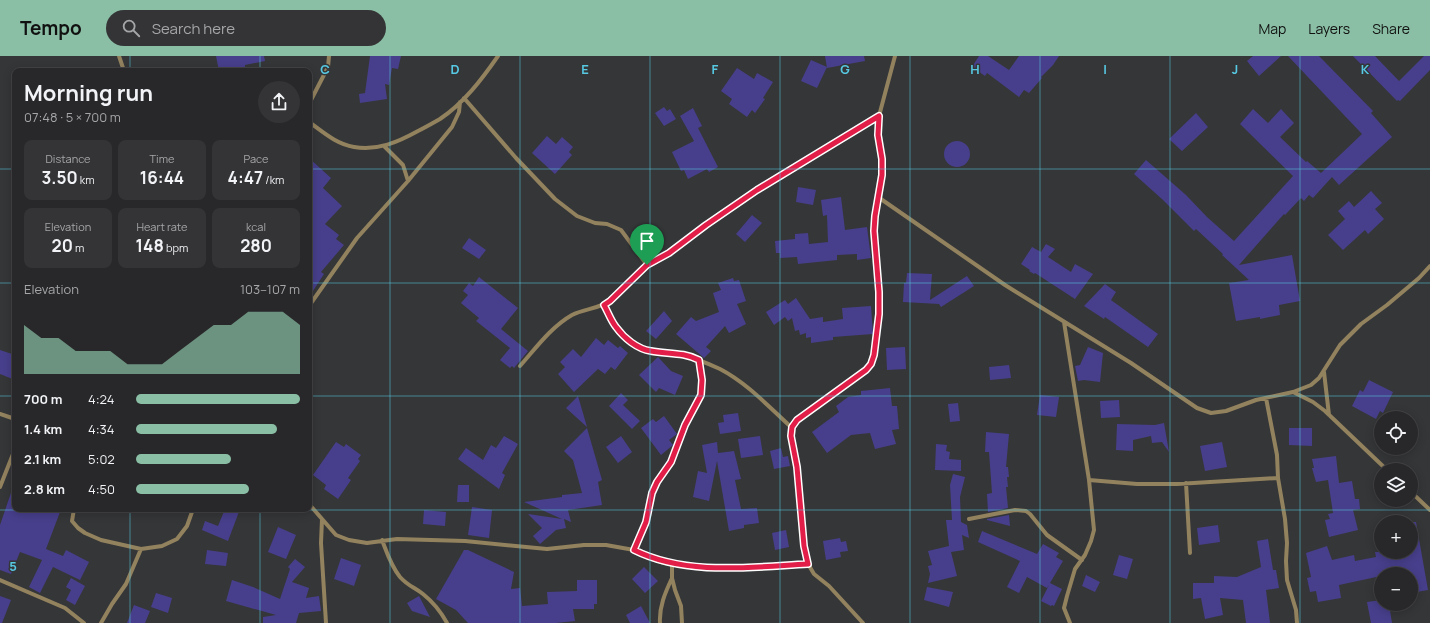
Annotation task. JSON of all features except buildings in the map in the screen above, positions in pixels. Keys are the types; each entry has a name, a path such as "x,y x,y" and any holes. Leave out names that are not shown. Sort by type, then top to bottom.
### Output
{"street":[{"path":"119,56 123,68"},
{"path":"312,98 328,67 329,56"},
{"path":"312,124 329,137 354,147 384,146 400,141 441,118 460,102 488,70 498,56"},
{"path":"863,623 829,586 814,574 808,564 804,546 800,491 791,436 792,427 797,420 866,370 871,364 874,355 879,314 879,292 874,231 882,175 882,159 878,135 879,116 894,56"},
{"path":"464,98 516,158 555,199 577,216 595,223 607,224 621,230 647,265"},
{"path":"312,302 350,248 408,181 452,126 459,112 460,102"},
{"path":"520,366 553,330 570,316 579,312 599,308 604,305 647,265 669,253 706,225 757,190 879,116"},
{"path":"384,146 403,165 408,181"},
{"path":"878,197 1005,285 1131,363 1197,408 1211,413 1226,411 1266,398 1293,392 1319,378 1340,345 1361,324 1388,305 1419,278 1430,266"},
{"path":"604,305 616,328 629,341 639,348 650,351 676,353 699,360 736,378 792,427"},
{"path":"1064,322 1089,480 1094,530 1091,541 1076,569 1065,602 1064,608 1070,623"},
{"path":"634,550 646,522 652,493 657,482 671,462 685,425 701,395 702,380 699,360"},
{"path":"1324,371 1329,415"},
{"path":"1293,392 1312,402 1329,415 1380,463"},
{"path":"1266,398 1277,455 1278,478 1285,519 1287,543 1287,580 1296,610 1297,623"},
{"path":"0,414 12,417"},
{"path":"0,487 12,457"},
{"path":"1089,480 1137,484 1278,478"},
{"path":"1186,483 1190,552"},
{"path":"1418,499 1430,510"},
{"path":"312,507 336,535 349,540 367,543 397,539 466,542 547,549 584,545 606,545 634,550 647,557 683,566 736,568 808,564"},
{"path":"969,519 1015,510 1026,511 1047,535 1082,560"},
{"path":"73,512 72,520 78,528 85,533 101,540 140,549 162,546 177,539 186,526 191,512"},
{"path":"322,519 321,543 326,623"},
{"path":"382,540 392,565 400,577 422,594 440,611 447,623"},
{"path":"101,623 126,584 140,549"},
{"path":"672,564 674,590 681,606 682,623"},
{"path":"660,623 659,613 664,595 672,578"},
{"path":"0,580 65,608 84,623"}],"route":[{"path":"879,116 878,135 882,159 882,175 874,231 879,292 879,314 874,355 871,364 866,370 797,420 792,427 791,436 797,467 804,546 808,564 736,568 683,566 664,563 647,557 634,550 646,522 652,493 657,482 671,462 685,425 701,395 702,380 699,360 676,353 650,351 639,348 629,341 616,328 610,318 604,305 647,265 669,253 706,225 757,190 879,116"}]}
